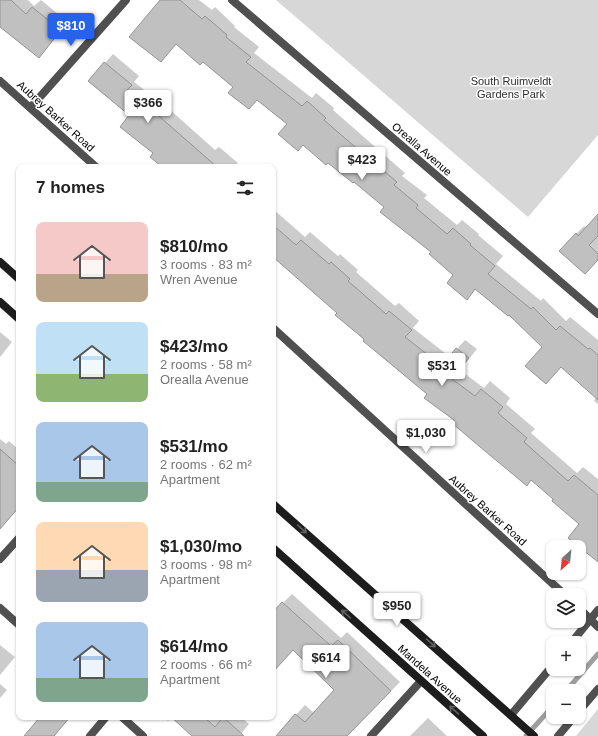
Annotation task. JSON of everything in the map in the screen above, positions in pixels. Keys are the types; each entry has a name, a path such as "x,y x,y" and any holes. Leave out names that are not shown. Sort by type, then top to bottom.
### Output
{"main road":[{"path":"0,262 16,276"},
{"path":"0,302 16,316"},
{"path":"276,507 534,736"},
{"name":"Mandela Avenue","path":"276,553 483,736"}],"street":[{"path":"31,107 126,0"},
{"name":"Orealla Avenue","path":"232,0 596,309"},
{"name":"Aubrey Barker Road","path":"0,81 31,107 93,164"},
{"name":"Aubrey Barker Road","path":"276,331 557,588"},
{"path":"0,559 16,541"},
{"path":"0,608 16,622"},
{"path":"577,636 598,610"},
{"path":"586,614 598,626"},
{"path":"511,715 546,673"},
{"path":"371,736 421,681"},
{"path":"586,703 598,689"},
{"path":"90,736 103,720"},
{"path":"125,720 143,736"},
{"path":"558,736 568,724"}],"green space":[{"name":"South Ruimveldt Gardens Park","path":"276,0 598,0 598,135 528,217"},
{"path":"598,709 598,736 576,736"}],"building":[{"path":"0,0 11,0 26,14 32,7 61,30 39,58 0,27"},
{"path":"160,0 180,0 202,19 205,16 227,35 226,37 251,57 246,62 302,106 307,101 326,118 324,120 397,182 394,185 418,205 416,208 447,234 453,228 471,244 470,245 495,266 488,274 531,309 533,307 556,330 560,326 588,349 590,348 598,355 598,400 561,367 546,384 525,366 542,347 509,315 508,316 475,289 467,300 447,283 453,275 429,254 431,252 380,212 384,207 354,182 353,183 328,163 326,165 303,145 298,151 278,134 287,124 257,100 249,109 228,93 233,87 203,62 200,65 176,44 161,62 129,37"},
{"path":"104,62 132,85 126,91 160,117 214,164 158,164 150,157 153,153 120,127 129,115 88,81"},
{"path":"598,214 598,236 589,245 598,254 598,260 585,274 559,251 576,233 578,236"},
{"path":"276,228 296,245 301,240 329,264 331,262 350,279 348,281 386,314 389,311 412,330 405,337 442,366 456,348 469,358 452,379 475,396 481,389 503,407 498,413 527,438 524,442 568,481 574,475 598,495 598,562 586,552 586,540 570,540 568,538 579,524 552,501 553,499 531,480 527,486 452,423 454,420 424,398 427,394 363,341 364,339 335,315 337,313 276,260"},
{"path":"0,449 16,463 16,510 0,529"},
{"path":"282,602 331,646 338,640 391,691 347,736 276,736 295,714 305,722 334,690 293,650 276,669 276,609"},
{"path":"37,720 67,720 54,736 24,736"},
{"path":"174,720 207,720 215,727 221,720 226,720 244,736 192,736"}],"waterway":[{"path":"572,684 598,654"},
{"path":"526,736 546,714"}]}
